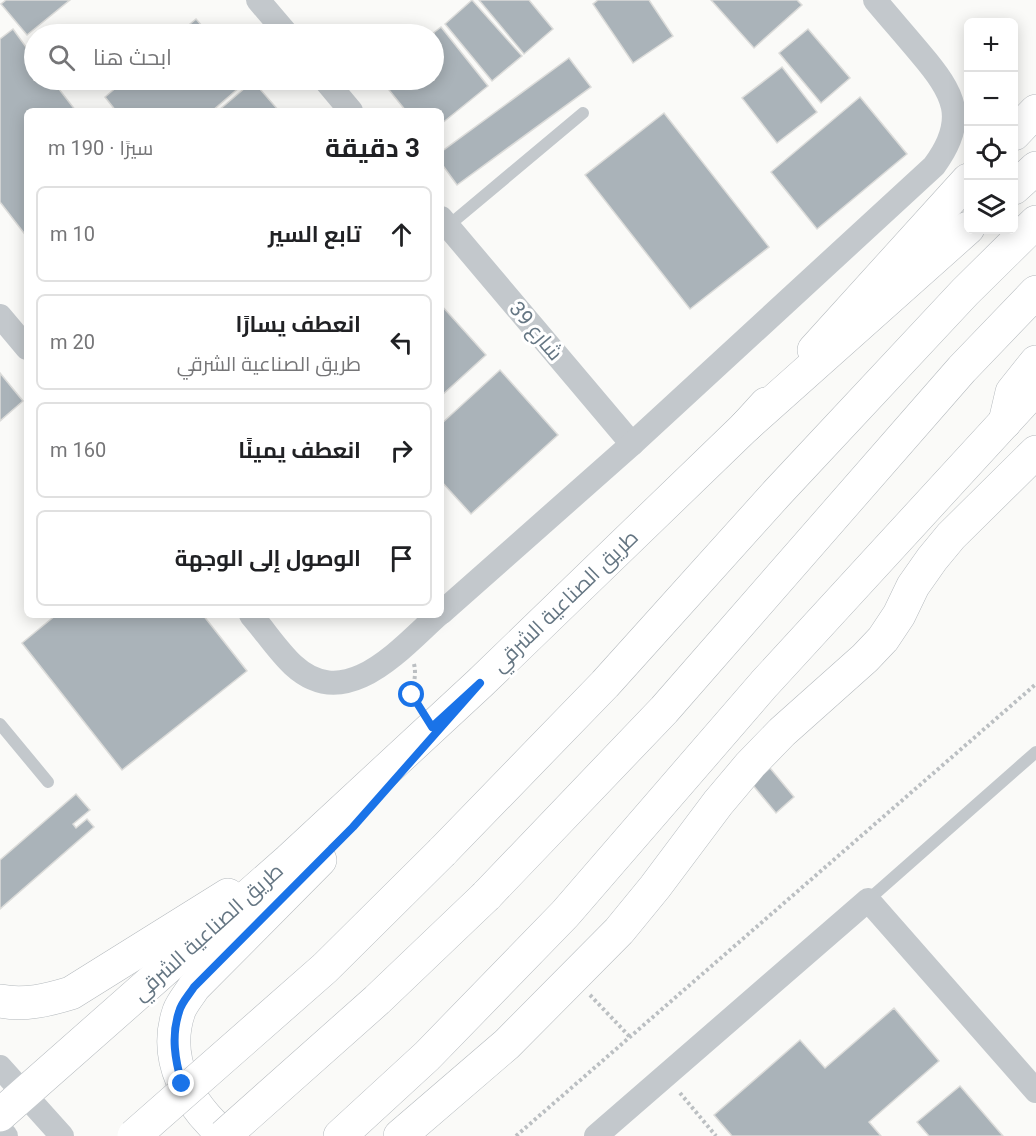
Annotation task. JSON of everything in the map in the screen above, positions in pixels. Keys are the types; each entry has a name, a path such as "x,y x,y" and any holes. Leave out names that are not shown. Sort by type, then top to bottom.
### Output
{"main road":[{"path":"1018,130 1036,111"},
{"path":"1018,184 1036,168"},
{"name":"طريق الصناعية الشرقي","path":"12,1105 289,860 480,683 746,426 964,186"},
{"path":"134,1136 325,968 442,852 605,684 793,476 965,292 1036,222"},
{"path":"746,426 964,232"},
{"path":"480,683 353,827 194,987 179,1010 174,1037 176,1062 182,1084 198,1109 224,1136 377,1000 486,896 664,710 962,369 1036,292"},
{"path":"1005,422 1012,392 1036,362"},
{"path":"339,1135 427,1056 565,914 764,684 1036,388"},
{"path":"400,1136 507,1044 626,922 718,802 750,765 782,732 883,639 899,615 913,586 938,551 1036,452"},
{"path":"0,1001 21,1003 47,1000 71,993 197,913 289,860"}],"street":[{"path":"258,0 278,24"},
{"path":"444,610 632,444 934,166 945,151 952,134 954,116 951,98 943,81 875,0"},
{"path":"333,90 348,108"},
{"name":"شارع 39","path":"445,222 632,444"},
{"path":"0,316 24,344"},
{"path":"254,618 293,665 309,676 325,682 344,683 361,678 377,669 435,618"},
{"path":"596,1136 868,900 1036,1091"},
{"path":"0,1067 12,1105 62,1136"},
{"path":"0,1129 6,1136"}],"lane":[{"path":"445,222 583,113"},
{"path":"0,724 48,782"},
{"path":"868,900 1036,752"}],"path":[{"path":"404,645 414,662 416,672 412,682 412,695 432,727"},
{"path":"516,1136 1036,684"},
{"path":"573,976 630,1037"},
{"path":"665,1075 716,1136"}],"building":[{"path":"6,0 70,0 41,24 24,24 24,31 1,4"},
{"path":"472,0 522,56 492,81 445,24"},
{"path":"479,0 529,0 553,29 524,54"},
{"path":"598,0 649,0 673,36 633,63 593,4"},
{"path":"711,0 797,0 802,5 754,48"},
{"path":"196,19 200,24 190,24"},
{"path":"13,29 24,44 24,90 60,90 74,108 24,108 24,233 0,202 0,39"},
{"path":"808,29 850,78 821,103 779,53"},
{"path":"444,31 488,86 444,122 444,108 404,108 389,90 444,90"},
{"path":"569,58 591,87 457,185 444,167 444,150"},
{"path":"782,67 817,112 777,143 742,98"},
{"path":"113,90 236,90 215,108 114,108 105,97"},
{"path":"242,90 261,90 276,108 222,108"},
{"path":"860,97 907,154 817,229 771,172"},
{"path":"664,113 769,247 690,309 585,175"},
{"path":"444,308 486,355 444,393"},
{"path":"500,370 558,435 471,514 444,484 444,421"},
{"path":"0,373 23,401 0,421"},
{"path":"52,618 205,618 247,671 122,770 22,643"},
{"path":"770,768 794,797 776,813 752,784"},
{"path":"76,794 90,810 73,824 76,828 87,819 94,827 0,909 0,860"},
{"path":"894,1008 939,1061 869,1122 881,1136 732,1136 714,1115 800,1040 825,1068"},
{"path":"960,1086 1003,1136 929,1136 917,1122"}],"route":[{"path":"182,1084 176,1062 174,1037 179,1010 194,987 353,827 480,683 432,727 412,695"}]}
